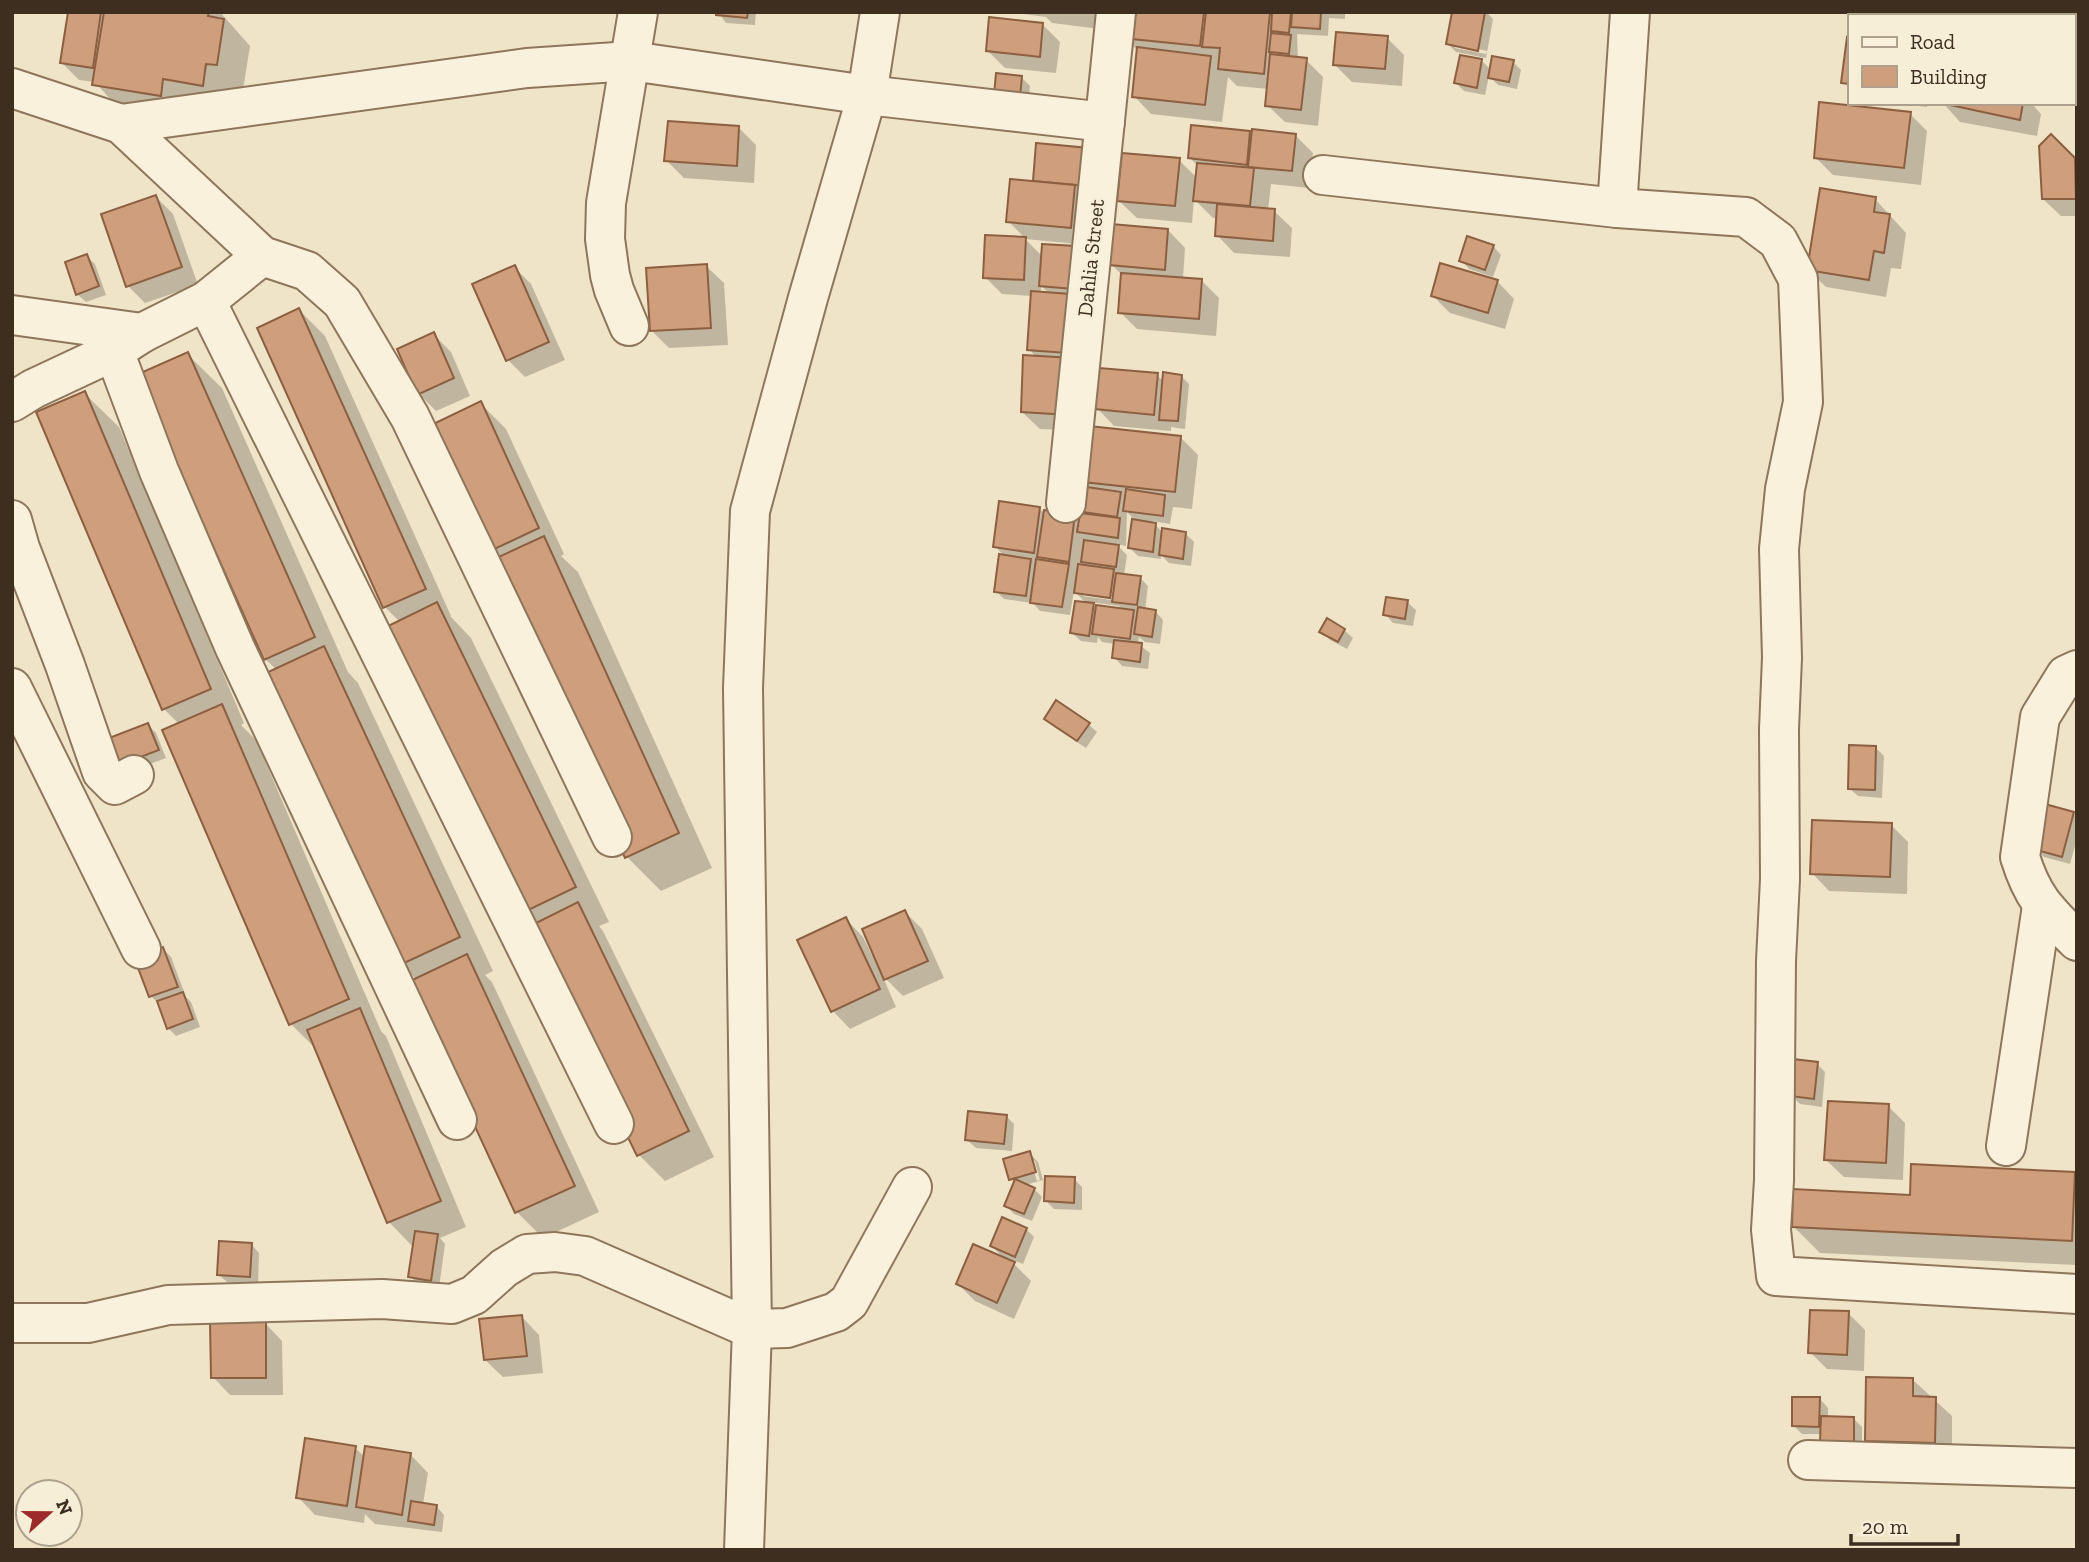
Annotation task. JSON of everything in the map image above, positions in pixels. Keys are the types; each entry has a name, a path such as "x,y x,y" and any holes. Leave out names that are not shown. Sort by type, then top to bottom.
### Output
{"street":[{"path":"629,326 614,290 605,239 606,203 638,12"},
{"path":"744,1550 752,1329 743,688 750,511 867,94 880,12"},
{"name":"Dahlia Street","path":"1066,503 1116,12"},
{"path":"1617,208 1630,12"},
{"path":"121,124 527,68 631,61 867,94 1105,122"},
{"path":"12,88 121,124 262,256 307,271 342,302 410,417 612,837"},
{"path":"1323,175 1617,208 1746,217 1778,241 1798,279 1803,402 1785,489 1779,549 1782,658 1779,729 1780,879 1771,1230 1776,1276 2077,1294"},
{"path":"12,402 206,301 262,256"},
{"path":"206,301 614,1124"},
{"path":"12,315 128,342"},
{"path":"128,342 159,471 235,648 457,1120"},
{"path":"12,520 102,772 115,785 134,775"},
{"path":"2077,670 2066,676 2040,717 2020,857 2026,877 2042,906 2077,941"},
{"path":"12,688 141,949"},
{"path":"2006,1146 2042,906"},
{"path":"12,1323 88,1323 169,1305 382,1299 452,1304 474,1295 503,1268 527,1254 555,1252 585,1256 752,1329 788,1328 836,1312 849,1302 912,1187"},
{"path":"1808,1460 2077,1468"}],"building":[{"path":"68,12 101,12 93,68 60,63"},
{"path":"104,12 209,12 208,16 224,19 217,65 206,64 203,86 163,79 161,96 92,85"},
{"path":"716,12 748,12 747,18 716,15"},
{"path":"1125,12 1204,12 1200,46 1122,38"},
{"path":"1206,12 1270,12 1264,74 1218,69 1220,48 1202,47"},
{"path":"1272,12 1291,12 1289,33 1271,31"},
{"path":"1292,12 1321,12 1320,29 1291,27"},
{"path":"1452,12 1485,12 1478,51 1446,44"},
{"path":"989,17 1043,23 1040,57 986,51"},
{"path":"1336,32 1388,36 1385,69 1333,65"},
{"path":"1271,33 1291,35 1289,54 1269,52"},
{"path":"1847,37 1848,84 1841,83"},
{"path":"1137,47 1211,56 1205,105 1132,97"},
{"path":"1270,54 1307,58 1301,110 1265,106"},
{"path":"1460,55 1482,59 1477,88 1454,83"},
{"path":"1492,56 1514,60 1509,82 1488,78"},
{"path":"996,73 1022,76 1020,97 994,95"},
{"path":"1819,102 1911,112 1904,168 1814,158"},
{"path":"1950,105 2023,105 2020,120"},
{"path":"668,121 739,126 737,166 664,161"},
{"path":"1191,125 1250,131 1247,165 1188,158"},
{"path":"1252,129 1296,134 1292,171 1248,167"},
{"path":"2051,134 2075,158 2076,199 2042,199 2039,146"},
{"path":"1036,143 1089,148 1086,186 1033,181"},
{"path":"1122,153 1180,158 1175,206 1117,201"},
{"path":"1197,163 1254,168 1250,206 1193,201"},
{"path":"1010,179 1075,185 1071,228 1006,222"},
{"path":"1820,188 1876,197 1874,212 1890,214 1884,253 1874,251 1869,280 1807,270"},
{"path":"156,195 182,267 126,287 101,214"},
{"path":"1217,204 1275,209 1273,241 1215,236"},
{"path":"1111,224 1168,229 1165,270 1109,265"},
{"path":"985,235 1026,237 1024,280 983,278"},
{"path":"1467,236 1494,245 1485,270 1459,261"},
{"path":"1042,244 1076,246 1073,289 1039,286"},
{"path":"87,254 99,286 76,295 65,262"},
{"path":"1440,263 1498,280 1488,313 1431,296"},
{"path":"707,264 711,328 650,331 646,268"},
{"path":"515,265 549,342 506,361 472,284"},
{"path":"1121,273 1202,279 1199,319 1118,313"},
{"path":"1031,291 1070,294 1067,353 1027,350"},
{"path":"299,308 426,589 383,608 257,328"},
{"path":"434,332 454,378 417,395 397,349"},
{"path":"188,352 315,637 264,660 136,375"},
{"path":"1023,355 1072,358 1069,415 1021,412"},
{"path":"1099,368 1158,373 1154,415 1095,409"},
{"path":"1163,372 1182,375 1178,421 1159,420"},
{"path":"85,391 211,689 162,710 36,412"},
{"path":"481,401 539,528 484,554 425,428"},
{"path":"1089,426 1181,436 1175,492 1083,482"},
{"path":"1087,487 1121,492 1117,517 1083,512"},
{"path":"1126,489 1165,495 1163,516 1123,511"},
{"path":"999,501 1040,507 1034,553 993,547"},
{"path":"1044,510 1075,514 1069,562 1037,557"},
{"path":"1080,513 1120,518 1118,538 1077,532"},
{"path":"1132,519 1156,523 1153,552 1128,548"},
{"path":"1162,528 1186,532 1183,559 1159,555"},
{"path":"544,536 679,833 625,858 490,561"},
{"path":"1084,540 1119,545 1116,567 1081,562"},
{"path":"999,554 1031,559 1026,596 994,592"},
{"path":"1036,559 1069,564 1062,607 1030,603"},
{"path":"1078,564 1114,569 1110,598 1074,593"},
{"path":"1116,573 1141,576 1137,605 1112,602"},
{"path":"1386,597 1408,600 1405,619 1383,615"},
{"path":"1075,601 1094,603 1089,636 1070,633"},
{"path":"437,602 576,887 518,915 380,630"},
{"path":"1096,605 1134,610 1130,639 1092,634"},
{"path":"1138,607 1156,610 1152,637 1134,634"},
{"path":"1327,618 1345,629 1338,642 1319,632"},
{"path":"1114,640 1142,643 1140,662 1112,658"},
{"path":"324,646 460,937 400,965 264,674"},
{"path":"1056,700 1090,723 1077,741 1044,719"},
{"path":"222,704 349,999 289,1025 162,730"},
{"path":"148,723 159,750 119,765 109,738"},
{"path":"1849,745 1876,746 1875,790 1848,789"},
{"path":"2045,804 2074,812 2062,857 2033,849"},
{"path":"1812,820 1892,823 1890,877 1810,874"},
{"path":"578,902 689,1131 637,1156 526,928"},
{"path":"905,910 928,961 884,980 862,929"},
{"path":"846,917 880,989 831,1012 797,940"},
{"path":"163,947 178,987 149,997 134,957"},
{"path":"467,954 575,1186 515,1213 408,982"},
{"path":"183,992 193,1019 167,1029 157,1001"},
{"path":"360,1008 441,1201 387,1223 307,1030"},
{"path":"1793,1059 1818,1062 1814,1099 1790,1096"},
{"path":"1828,1101 1889,1104 1886,1163 1824,1160"},
{"path":"968,1111 1007,1115 1004,1144 965,1140"},
{"path":"1030,1151 1036,1172 1009,1180 1003,1159"},
{"path":"1911,1164 2075,1172 2072,1241 1792,1227 1793,1189 1910,1195"},
{"path":"1045,1176 1075,1177 1074,1203 1044,1201"},
{"path":"1015,1179 1035,1188 1024,1214 1004,1206"},
{"path":"1002,1217 1027,1228 1015,1257 990,1246"},
{"path":"415,1231 438,1234 431,1281 408,1277"},
{"path":"219,1241 252,1243 250,1277 217,1275"},
{"path":"973,1244 1015,1262 997,1303 956,1284"},
{"path":"1810,1310 1849,1311 1847,1355 1808,1353"},
{"path":"522,1315 527,1356 484,1360 479,1319"},
{"path":"266,1321 266,1378 211,1378 210,1322"},
{"path":"1866,1377 1913,1378 1913,1396 1936,1397 1935,1443 1865,1441"},
{"path":"1792,1397 1820,1397 1819,1427 1792,1426"},
{"path":"1821,1416 1854,1417 1854,1443 1820,1442"},
{"path":"305,1438 356,1446 347,1506 296,1498"},
{"path":"365,1446 411,1453 402,1515 356,1507"},
{"path":"411,1501 437,1505 434,1525 408,1521"}]}
